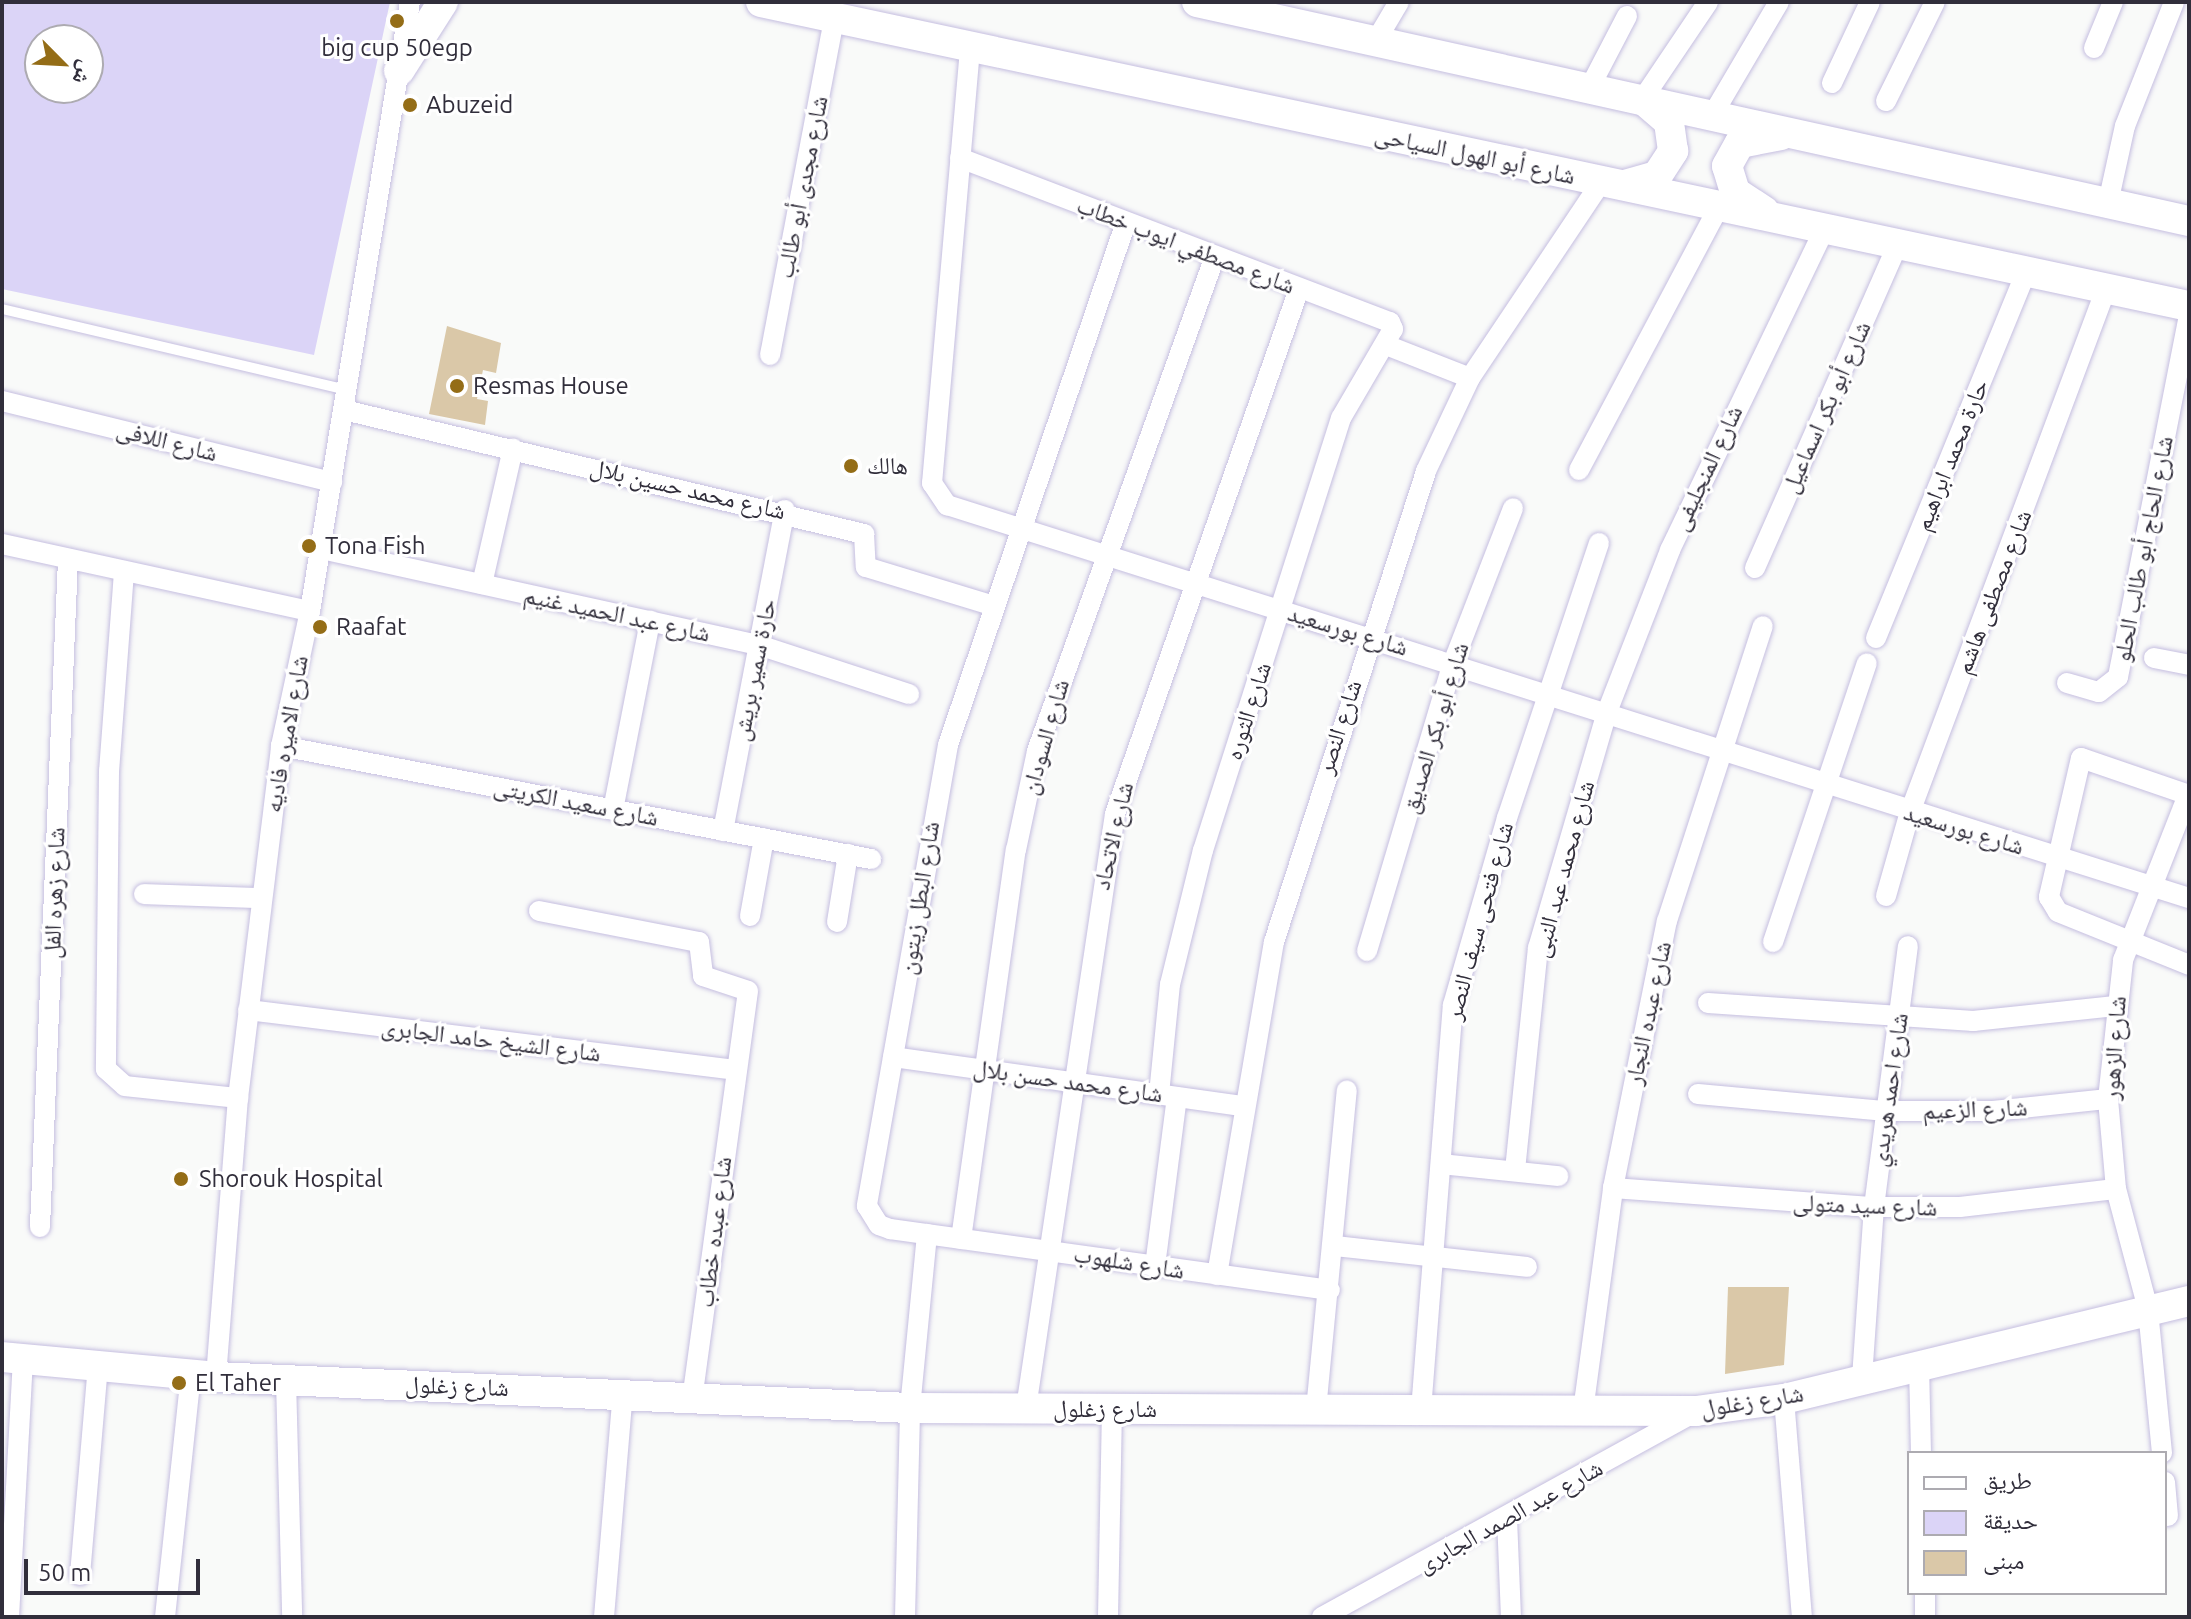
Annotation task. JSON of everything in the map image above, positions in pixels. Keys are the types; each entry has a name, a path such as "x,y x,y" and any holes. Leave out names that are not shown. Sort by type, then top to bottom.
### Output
{"main road":[{"path":"399,71 443,2"},
{"name":"شارع أبو الهول السياحى","path":"761,2 970,49 2189,306"},
{"path":"1197,2 1243,6 1642,100 2189,221"},
{"path":"1610,183 1657,176 1673,151 1669,122 1642,100"},
{"path":"1778,220 1735,192 1727,166 1740,143 1753,137 1799,134"},
{"name":"شارع زغلول","path":"9,1355 203,1375 286,1380 693,1395 910,1408 1696,1411 1784,1399 2189,1301"}],"street":[{"name":"شارع الاميره فاديه","path":"165,1617 203,1375 281,746 321,549 410,2"},
{"path":"1377,39 1399,2"},
{"path":"1642,100 1708,2"},
{"path":"1713,114 1779,2"},
{"path":"1832,83 1870,2"},
{"path":"1886,101 1935,2"},
{"path":"2094,48 2113,2"},
{"path":"2108,203 2125,126 2174,2"},
{"path":"1590,87 1627,16"},
{"name":"شارع مجدى أبو طالب","path":"770,355 834,19"},
{"name":"شارع بورسعيد","path":"970,49 932,483 947,505 1549,693 1821,785 2189,898"},
{"name":"شارع مصطفي ايوب خطاب","path":"960,158 1390,322 1386,345"},
{"name":"شارع النصر","path":"1217,1275 1243,1106 1274,942 1369,637 1426,471 1470,378 1610,183"},
{"path":"1579,470 1719,207"},
{"name":"شارع البطل زيتون","path":"927,1234 879,1225 867,1206 940,781 994,606 1126,222"},
{"name":"شارع المنجليفى","path":"1607,712 1670,550 1824,230"},
{"name":"شارع أبو بكر اسماعيل","path":"1755,568 1897,246"},
{"name":"شارع السودان","path":"961,1239 984,1070 1037,751 1215,256"},
{"name":"حارة محمد ابراهيم","path":"1876,638 2026,273"},
{"name":"شارع الاتحاد","path":"1026,1408 1115,814 1299,289"},
{"name":"شارع مصطفى هاشم","path":"1886,896 1910,812 2106,289"},
{"name":"شارع الحاج أبو طالب الحلو","path":"2067,683 2099,692 2118,677 2189,316"},
{"path":"1386,345 1470,378"},
{"name":"شارع الثوره","path":"1155,1266 1184,914 1341,418 1386,345"},
{"name":"شارع محمد حسين بلال","path":"346,400 513,449 785,510 866,535 866,567 994,606"},
{"name":"شارع اللافى","path":"2,401 332,482"},
{"path":"482,584 513,449"},
{"name":"شارع أبو بكر الصديق","path":"1367,951 1453,663 1513,508"},
{"name":"حارة سمير بريش","path":"723,831 785,510"},
{"name":"شارع فتحى سيف النصر","path":"1421,1410 1449,1032 1460,972 1599,543"},
{"path":"2,544 310,611"},
{"name":"شارع عبد الحميد غنيم","path":"321,549 759,645 909,694"},
{"name":"شارع زهره الفل","path":"40,1227 68,559"},
{"path":"124,572 109,771 106,1069 125,1086 238,1098"},
{"path":"613,810 650,621"},
{"name":"شارع عبده النجار","path":"1583,1411 1613,1188 1667,921 1763,626"},
{"name":"شارع الحاج أبو طالب الحلو","path":"2154,658 2189,665"},
{"path":"1773,942 1821,785 1867,663"},
{"name":"شارع محمد عبد النبى","path":"1515,1170 1538,948 1607,712"},
{"name":"شارع سعيد الكريتى","path":"281,746 871,859"},
{"path":"2188,795 2081,758 2056,857 2051,904 2189,965"},
{"name":"شارع الزهور","path":"2162,1451 2148,1309 2116,1189 2108,1099 2115,1006 2130,939 2188,795"},
{"path":"750,916 764,838"},
{"path":"837,922 851,893 848,854"},
{"path":"144,894 260,898"},
{"name":"شارع عبده خطاب","path":"539,911 701,944 703,976 748,991 693,1395"},
{"name":"شارع احمد هريدي","path":"1862,1378 1874,1207 1908,946"},
{"path":"1708,1003 1973,1021 2115,1006"},
{"name":"شارع الشيخ حامد الجابرى","path":"248,1010 735,1070"},
{"name":"شارع محمد حسن بلال","path":"893,1057 1243,1106"},
{"path":"1316,1410 1335,1246 1347,1090"},
{"name":"شارع الزعيم","path":"1698,1094 1886,1111 1993,1111 2108,1099"},
{"path":"1441,1164 1558,1176"},
{"name":"شارع سيد متولى","path":"1613,1188 1874,1207 1960,1207 2116,1189"},
{"path":"905,1617 910,1408 927,1234"},
{"name":"شارع شلهوب","path":"927,1234 1330,1290"},
{"path":"1335,1246 1527,1267"},
{"path":"9,1355 9,1617"},
{"path":"80,1575 98,1364"},
{"path":"1919,1365 1921,1451"},
{"path":"286,1380 292,1617"},
{"path":"604,1617 623,1392"},
{"path":"1784,1399 1802,1617"},
{"path":"1108,1617 1112,1409"},
{"name":"شارع عبد الصمد الجابرى","path":"1322,1617 1361,1608 1507,1518 1696,1411"},
{"path":"2167,1505 2168,1516"},
{"path":"1507,1518 1511,1617"},
{"path":"1925,1595 1925,1617"}],"lane":[{"path":"2,309 346,400"}],"green space":[{"path":"2,2 390,2 314,355 2,289"}],"building":[{"name":"Resmas House","path":"447,326 501,343 496,373 483,370 477,399 488,401 485,425 429,414"},
{"path":"1728,1287 1789,1287 1784,1365 1725,1374"}],"place":[{"name":"big cup 50egp","path":"397,21"},
{"name":"Abuzeid","path":"410,105"},
{"name":"Resmas House","path":"457,386"},
{"name":"هالك","path":"851,466"},
{"name":"Tona Fish","path":"309,546"},
{"name":"Raafat","path":"320,627"},
{"name":"Shorouk Hospital","path":"181,1179"},
{"name":"El Taher","path":"179,1383"}]}
